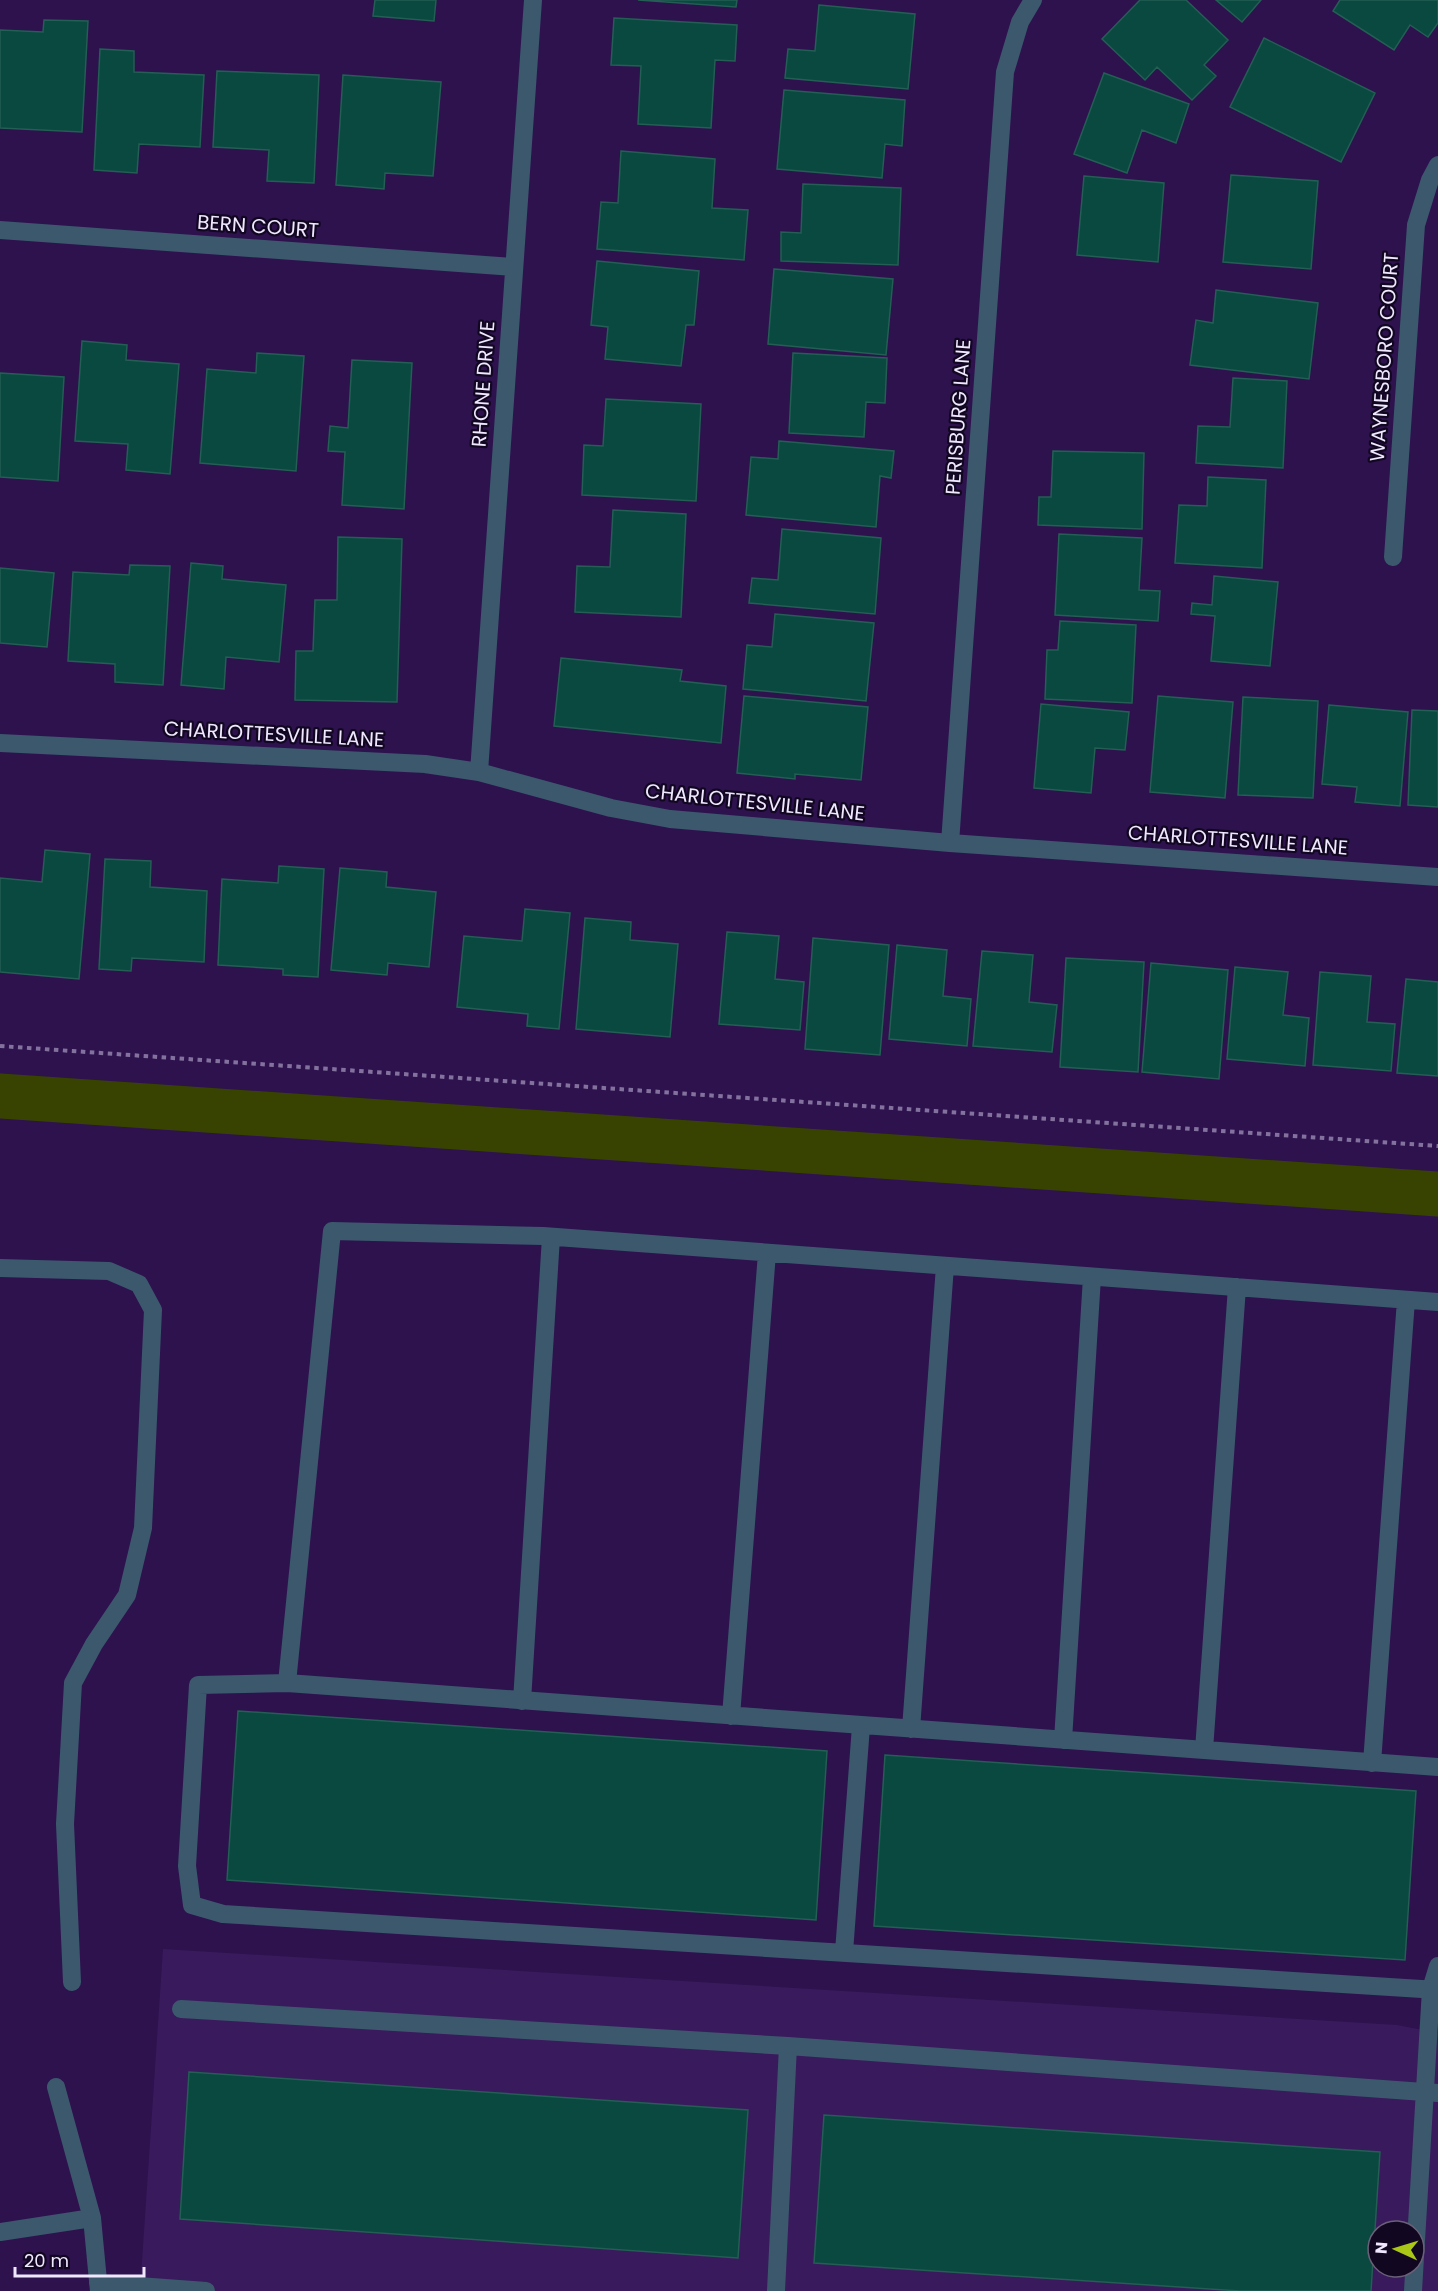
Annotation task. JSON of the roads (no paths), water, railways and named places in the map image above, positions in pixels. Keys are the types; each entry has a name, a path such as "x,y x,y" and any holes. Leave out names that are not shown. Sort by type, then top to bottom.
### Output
{"street":[{"name":"RHONE DRIVE","path":"479,772 533,0"},
{"name":"PERISBURG LANE","path":"950,843 1005,72 1020,22 1033,0"},
{"name":"WAYNESBORO COURT","path":"1393,557 1416,225 1430,180 1438,165"},
{"name":"BERN COURT","path":"0,230 513,267"},
{"name":"CHARLOTTESVILLE LANE","path":"0,742 425,764 479,772 612,808 670,819 950,843 1438,877"},
{"path":"287,1683 332,1231 551,1236 1438,1302"},
{"path":"522,1701 551,1236"},
{"path":"731,1716 767,1253"},
{"path":"911,1729 945,1266"},
{"path":"0,1268 110,1271 139,1284 153,1311 143,1528 127,1595 94,1644 73,1683 65,1824 72,1982"},
{"path":"1063,1740 1092,1277"},
{"path":"1204,1750 1237,1287"},
{"path":"1372,1762 1406,1300"},
{"path":"1434,1989 224,1914 192,1905 186,1866 198,1685 287,1683 1438,1767"},
{"path":"844,1952 861,1726"},
{"path":"1413,2291 1431,2093 1434,1989 1438,1966"},
{"path":"181,2009 788,2046 1431,2093"},
{"path":"776,2291 788,2046"},
{"path":"56,2087 92,2218 99,2287 206,2291"},
{"path":"0,2232 92,2218"}],"waterway":[{"path":"0,1096 1438,1194"}]}
